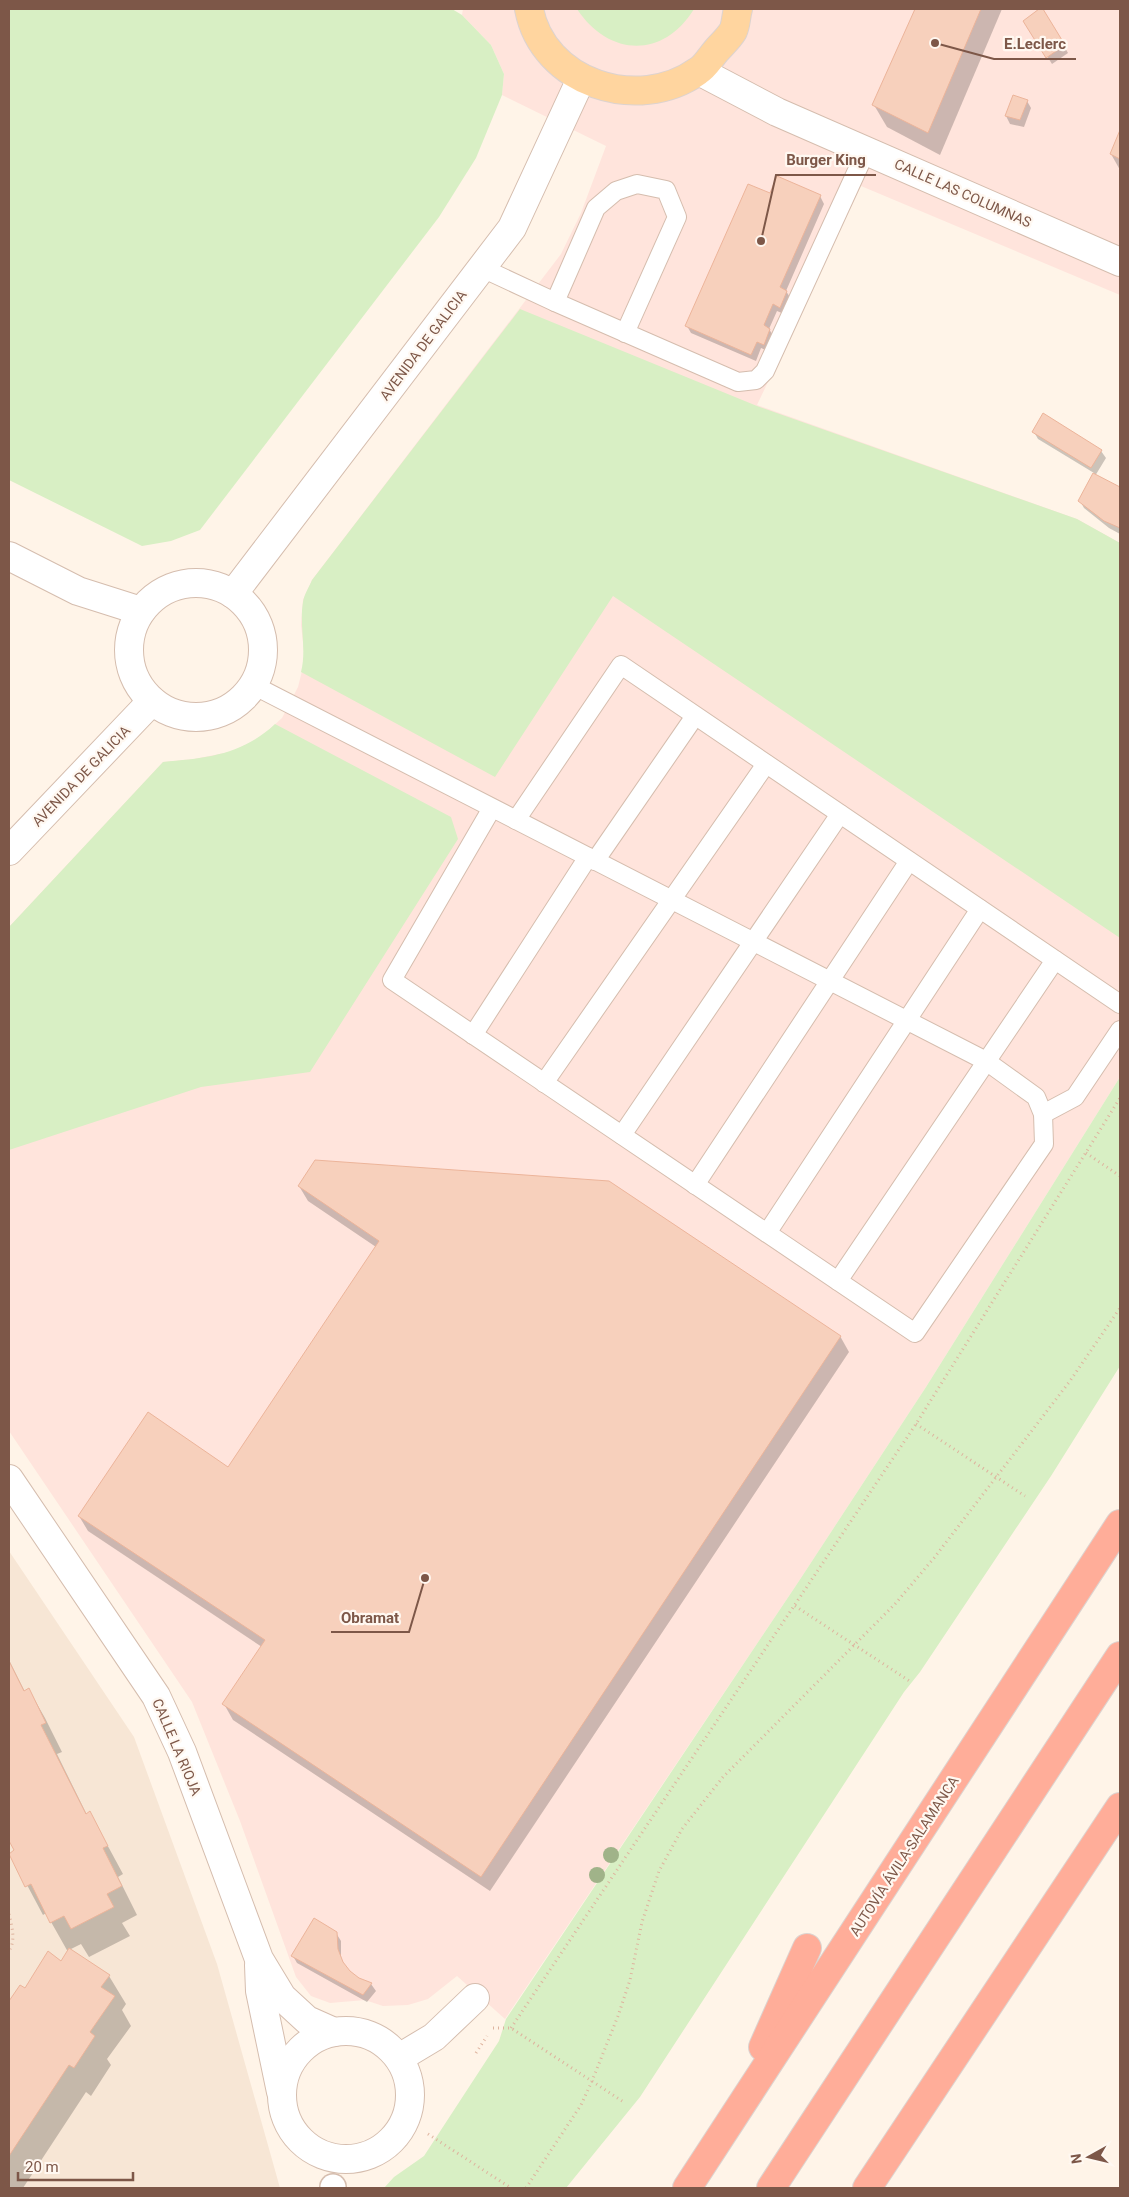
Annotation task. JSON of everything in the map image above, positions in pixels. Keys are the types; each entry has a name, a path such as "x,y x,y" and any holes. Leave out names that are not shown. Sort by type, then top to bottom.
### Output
{"highway":[{"name":"AUTOVÍA ÁVILA-SALAMANCA","path":"686,2188 1120,1524"},
{"path":"771,2188 1118,1660"},
{"path":"867,2188 1120,1807"},
{"path":"730,2122 807,1948"}],"main road":[{"path":"524,13 550,54 581,79 620,91 662,88 699,71 733,31 738,9"}],"street":[{"name":"CALLE LAS COLUMNAS","path":"699,71 777,112 1120,262"},
{"name":"AVENIDA DE GALICIA","path":"233,594 512,228 581,79"},
{"path":"9,556 78,591 140,611"},
{"path":"194,582 215,585 233,594 249,608 259,625 263,645 262,666 253,685 238,702 218,714 195,717 172,713 152,701 139,686 132,668 129,648 132,629 140,611 155,596 173,586 194,582"},
{"name":"AVENIDA DE GALICIA","path":"9,851 152,701"},
{"name":"CALLE LA RIOJA","path":"9,1479 156,1696 182,1752 259,1959 282,1997 307,2020 334,2032"},
{"name":"CALLE LA RIOJA","path":"259,1959 260,1991 282,2098"},
{"path":"399,2058 434,2037 475,1998"},
{"path":"352,2031 370,2036 386,2045 399,2058 408,2077 411,2099 406,2120 395,2139 378,2152 357,2160 336,2159 315,2152 298,2138 286,2120 282,2098 286,2076 296,2055 306,2044 334,2032 352,2031"}],"lane":[{"path":"482,268 738,382 756,380 765,370 866,151"},
{"path":"555,302 596,208 616,191 638,184 666,190 677,217 625,333"},
{"path":"516,820 621,665 1120,1004"},
{"path":"253,685 986,1061 1036,1097 1043,1114 1044,1144 916,1333 392,980 492,808"},
{"path":"473,1035 591,859 695,716"},
{"path":"544,1083 766,764"},
{"path":"622,1136 840,814"},
{"path":"695,1185 909,860"},
{"path":"767,1232 980,909"},
{"path":"838,1280 1055,960"},
{"path":"1043,1114 1075,1097 1120,1030"}],"path":[{"path":"511,2028 916,1424 1120,1098"},
{"path":"1086,1153 1120,1176"},
{"path":"526,2188 576,2113 592,2082 630,1980 642,1922 660,1871 682,1829 723,1777 895,1604 1070,1381 1120,1308"},
{"path":"916,1424 1025,1496"},
{"path":"795,1606 912,1682"},
{"path":"9,1914 13,1945 9,1951"},
{"path":"476,2053 492,2028 511,2028 626,2103"},
{"path":"428,2134 511,2188"}],"shaded area":[{"path":"463,9 1120,9 1120,295 861,186 757,405 1077,519 1120,543 1120,1077 926,1387 797,1584 505,2019 457,1976 428,1999 408,2005 383,2006 365,2000 330,2003 311,1996 296,1977 240,1821 192,1702 9,1431 9,927 163,762 194,759 230,752 259,739 282,718 298,687 305,659 301,625 303,600 312,580 561,254 581,213 606,146 502,95 504,74 491,45 462,15"},
{"path":"9,1551 134,1737 217,1964 280,2188 9,2188"}],"green space":[{"path":"9,9 452,9 462,15 491,45 504,74 502,95 476,158 439,217 200,530 171,541 142,546 9,480"},
{"path":"577,9 694,9 681,25 667,37 652,44 636,46 620,43 604,36 590,25"},
{"path":"520,309 757,406 1077,519 1120,543 1120,938 613,596 495,777 301,672 303,663 303,602 312,580"},
{"path":"275,724 451,817 458,839 310,1072 201,1087 9,1150 9,927 163,762 194,759 237,749 263,734"},
{"path":"1120,1077 1120,1366 1051,1476 920,1672 904,1692 640,2097 566,2188 384,2188 394,2177 424,2156 499,2041 506,2019 797,1584 926,1387"}],"building":[{"path":"915,9 981,9 928,133 872,105"},
{"path":"1039,9 1043,9 1065,45 1046,58 1023,21"},
{"path":"1013,95 1028,100 1020,120 1005,116"},
{"path":"1120,130 1120,159 1110,154"},
{"path":"777,176 821,195 780,287 787,291 780,308 773,304 764,325 770,329 764,345 757,342 751,355 685,326 748,184 770,193"},
{"path":"1043,413 1102,450 1091,468 1032,432"},
{"path":"1093,473 1120,487 1120,528 1104,521 1078,501"},
{"path":"315,1160 609,1181 841,1336 481,1877 222,1704 265,1640 78,1516 148,1412 228,1467 379,1241 298,1186"},
{"path":"9,1661 24,1691 29,1688 46,1723 41,1725 86,1814 90,1811 108,1846 103,1848 122,1886 107,1894 114,1907 71,1929 64,1916 50,1923 31,1884 25,1887 9,1854 14,1850 9,1841"},
{"path":"314,1918 337,1932 338,1949 343,1962 350,1971 359,1978 372,1983 363,1995 291,1956"},
{"path":"69,1948 110,1975 101,1987 115,1996 90,2032 95,2036 74,2068 69,2065 9,2156 9,2001 20,1985 25,1988 48,1951 61,1961"}],"place":[{"name":"E.Leclerc","path":"935,43"},
{"name":"Burger King","path":"761,241"},
{"name":"Obramat","path":"425,1578"}]}
